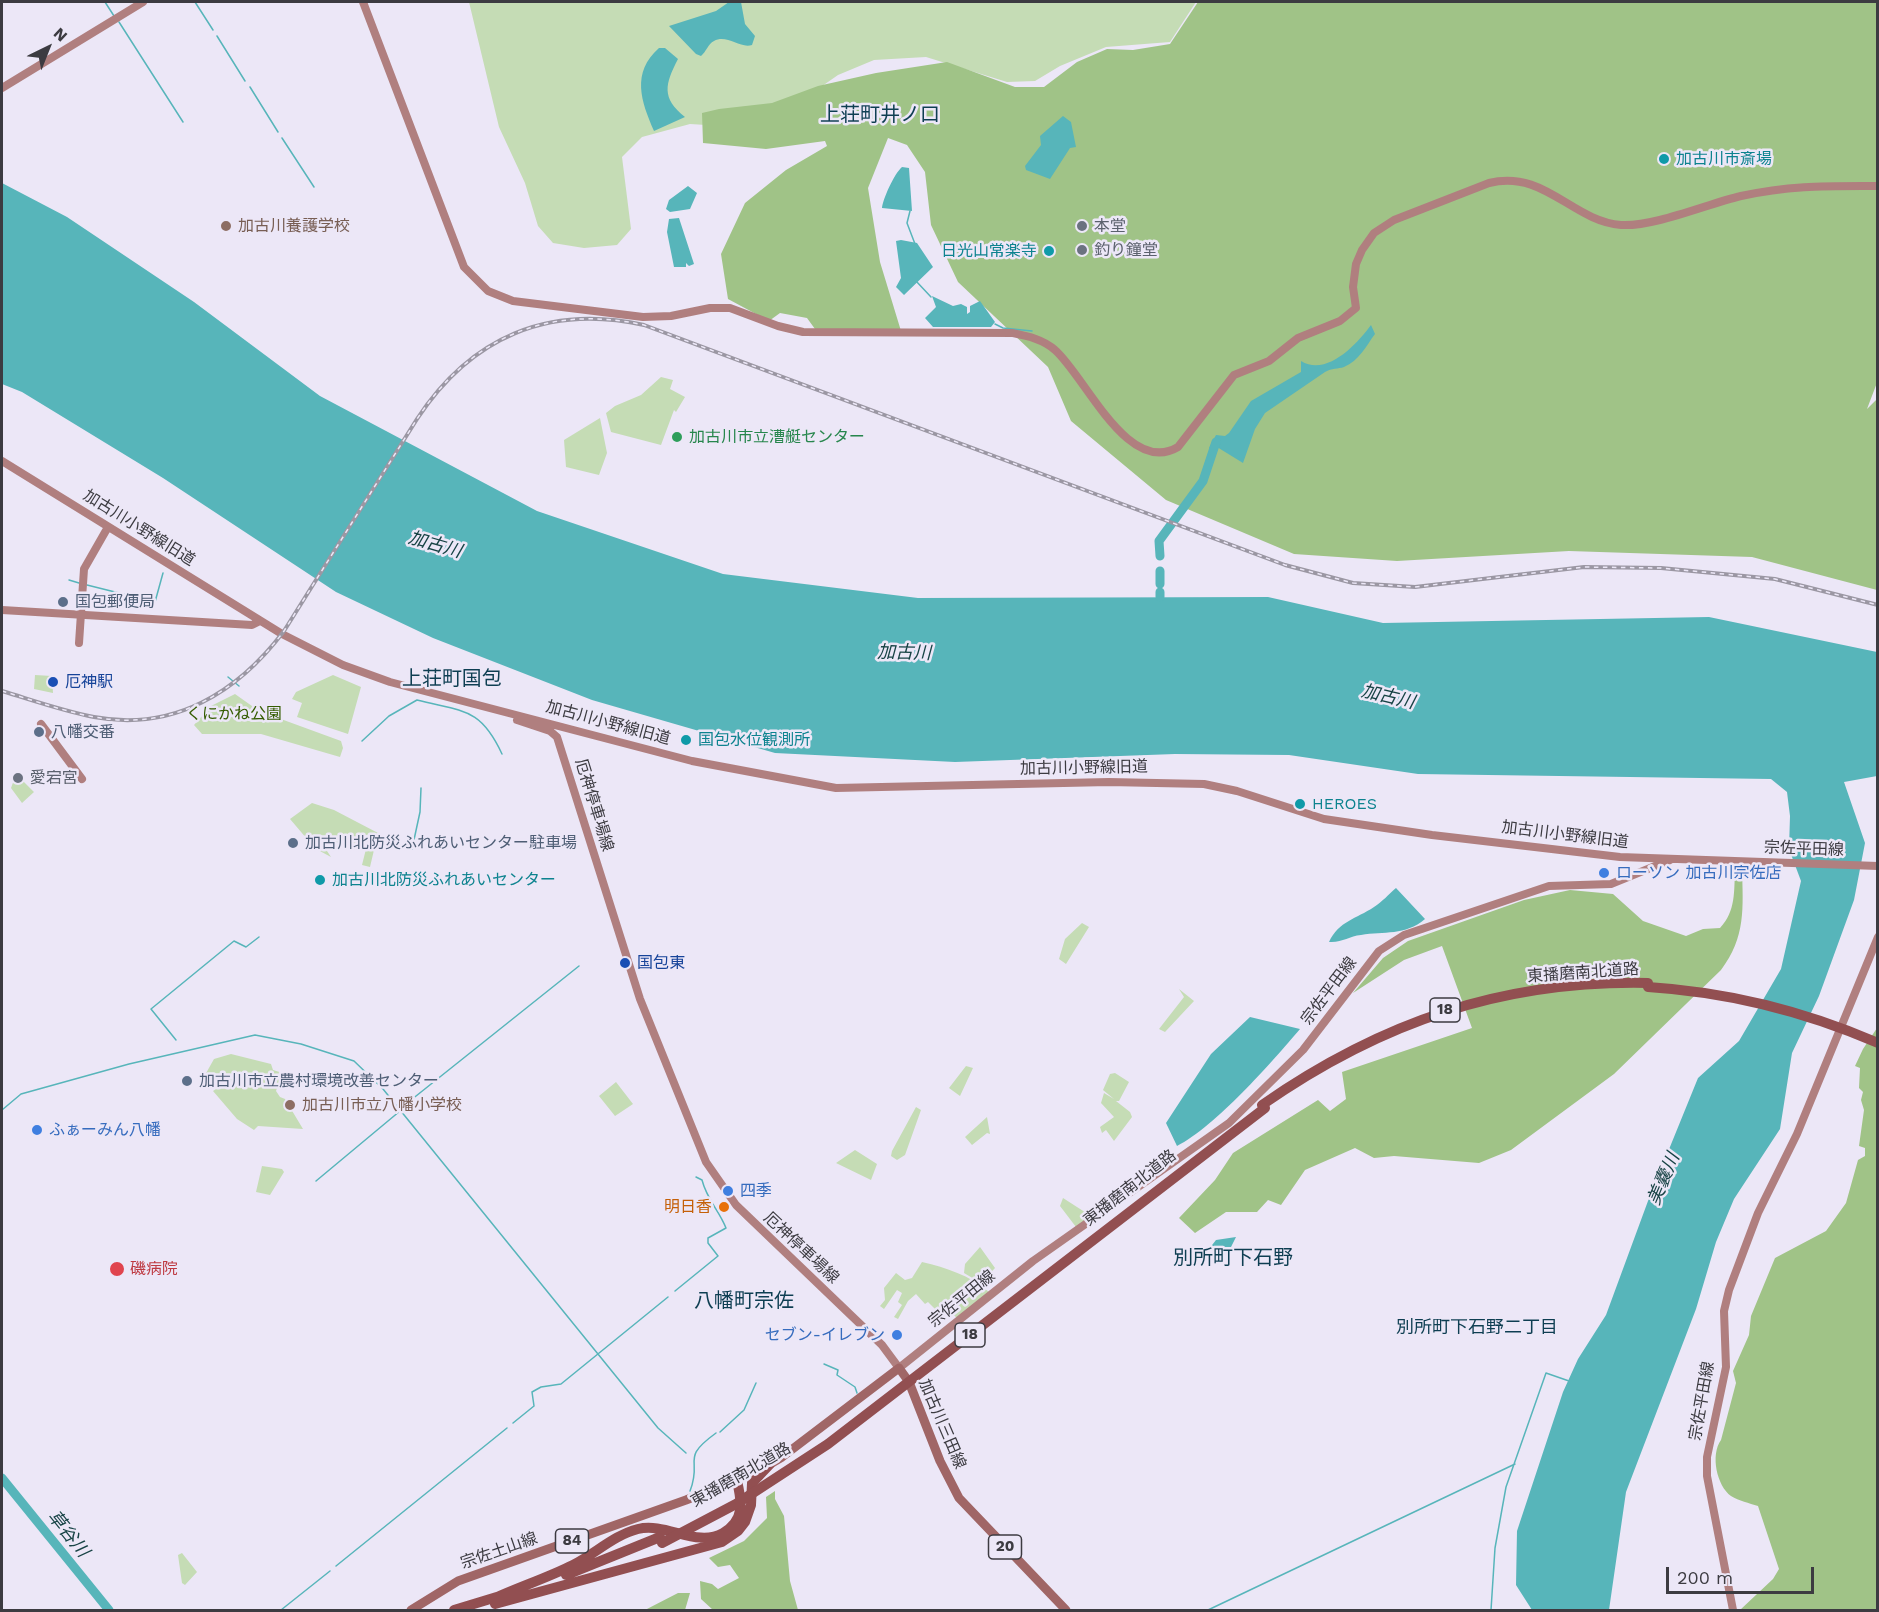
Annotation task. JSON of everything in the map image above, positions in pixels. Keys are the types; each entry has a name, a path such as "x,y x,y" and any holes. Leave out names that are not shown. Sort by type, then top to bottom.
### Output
{"highway":[{"name":"東播磨南北道路","path":"454,1611 494,1601 661,1540 765,1481 825,1441 1263,1107 1320,1066 1361,1044 1449,1009 1545,988 1616,982 1718,990 1783,1004 1878,1039"},
{"name":"東播磨南北道路","path":"1648,985 1717,994 1783,1008 1878,1043"},
{"path":"494,1601 722,1542 738,1531 745,1522 751,1505 750,1496 754,1480 770,1464"},
{"path":"737,1481 750,1496"},
{"path":"494,1601 574,1564 616,1538 639,1528 662,1529 708,1537 724,1533 737,1521 742,1507 737,1481"},
{"name":"東播磨南北道路","path":"474,1611 494,1601"}],"main road":[{"name":"加古川三田線","path":"737,1481 770,1464 899,1368 909,1382 940,1461 959,1498 1066,1611"},
{"name":"宗佐土山線","path":"411,1611 458,1581 737,1481"}],"street":[{"path":"2,88 142,2"},
{"path":"363,2 464,267 488,291 513,301 644,317 671,316 710,308 730,308 778,326 803,332 1012,333 1029,336 1052,347 1062,356 1097,405 1128,439 1156,454 1167,453 1178,447 1234,375 1269,361 1298,338 1340,321 1352,313 1356,302 1353,287 1356,264 1366,241 1383,226 1503,179 1532,183 1612,223 1633,224 1775,189 1803,185 1878,186"},
{"name":"加古川小野線旧道","path":"2,461 260,621"},
{"path":"79,643 84,569 108,527"},
{"path":"2,610 252,625 260,621"},
{"name":"厄神停車場線","path":"260,621 311,650 373,677 500,710 504,715 550,731 557,737 640,1001 706,1162 736,1206 874,1337 899,1368"},
{"name":"加古川小野線旧道","path":"500,710 692,761 836,788 1109,782 1204,783 1237,791 1324,819 1362,826 1620,857 1671,860"},
{"path":"40,724 82,779"},
{"name":"宗佐平田線","path":"899,1368 1033,1261 1229,1122 1304,1050 1379,951 1404,935 1549,886 1611,884 1671,860 1878,866"},
{"name":"宗佐平田線","path":"1733,1611 1707,1476 1707,1457 1726,1367 1724,1311 1729,1290 1758,1213 1797,1134 1878,937"}],"green space":[{"path":"469,2 1196,2 1170,42 1106,47 1060,66 1035,81 1007,82 926,57 874,60 838,75 805,98 722,126 690,124 642,137 622,157 631,229 617,245 584,248 553,243 538,226 525,183 499,127"},
{"path":"1198,2 1877,2 1878,380 1867,409 1877,399 1877,590 1752,557 1569,551 1397,561 1294,554 1166,500 1071,421 1048,367 958,282 931,225 925,172 907,145 888,138 868,188 880,262 901,331 815,329 807,318 780,313 769,321 728,299 721,254 745,203 786,170 827,146 825,141 766,149 703,143 702,113 772,103 818,86 876,73 947,62 1015,87 1044,87 1077,62 1107,49 1133,50 1170,44"},
{"path":"661,377 673,380 670,389 685,397 676,412 674,410 661,445 611,432 606,413 615,406 641,395"},
{"path":"600,418 607,453 599,475 566,467 564,440"},
{"path":"35,675 52,676 53,693 34,689"},
{"path":"333,675 361,687 348,734 297,717 302,703 292,699 296,692"},
{"name":"くにかね公園","path":"235,694 259,711 341,741 343,748 340,757 261,734 202,734 194,725 211,706"},
{"path":"15,777 17,780 20,778 34,792 22,803 11,788"},
{"path":"312,803 334,810 378,833 370,867 362,865 366,849 342,838 339,844 329,840 325,848 331,857 318,850 321,846 316,843 313,846 290,819"},
{"path":"1735,869 1742,869 1741,922 1735,946 1721,970 1614,1074 1511,1150 1479,1163 1394,1156 1374,1158 1355,1148 1305,1170 1281,1205 1268,1200 1257,1212 1226,1212 1195,1233 1179,1218 1215,1180 1233,1153 1318,1100 1330,1111 1346,1099 1342,1072 1472,1028 1442,946 1404,960 1353,993 1383,958 1408,941 1524,900 1570,890 1613,894 1643,921 1686,936 1703,929 1720,928 1732,908"},
{"path":"1082,923 1089,927 1066,964 1059,959 1065,939"},
{"path":"1179,989 1194,1001 1165,1032 1159,1029 1184,997"},
{"path":"1877,1028 1877,1610 1740,1610 1773,1579 1779,1569 1758,1506 1731,1496 1722,1485 1717,1470 1716,1454 1736,1383 1733,1371 1749,1335 1751,1316 1775,1258 1826,1231 1846,1203 1858,1160 1865,1156 1865,1148 1859,1146 1864,1110 1861,1100 1863,1092 1859,1088 1860,1068 1855,1066"},
{"path":"231,1054 271,1064 273,1070 289,1075 280,1079 276,1091 280,1097 285,1099 303,1129 258,1126 254,1130 237,1119 213,1091 216,1089 205,1075 214,1059"},
{"path":"966,1066 973,1068 960,1096 949,1088"},
{"path":"1115,1073 1129,1082 1119,1101 1116,1101 1130,1112 1132,1117 1114,1141 1106,1130 1102,1133 1100,1127 1114,1117 1101,1103 1104,1093 1114,1099 1103,1090 1110,1074"},
{"path":"616,1082 633,1104 615,1116 599,1096"},
{"path":"916,1107 921,1110 905,1155 897,1160 891,1156 892,1151"},
{"path":"987,1117 990,1134 987,1133 972,1145 965,1137"},
{"path":"855,1150 877,1164 871,1180 836,1163"},
{"path":"262,1166 282,1169 284,1172 270,1195 256,1192"},
{"path":"1063,1198 1091,1216 1076,1227 1060,1206"},
{"path":"980,1247 995,1268 981,1283 964,1273 965,1264"},
{"path":"922,1262 957,1273 974,1281 989,1292 957,1318 947,1309 945,1310 948,1316 944,1318 916,1294 908,1301 898,1319 894,1317 902,1305 898,1302 902,1293 897,1290 884,1309 880,1306 885,1300 884,1288 896,1273 905,1280 912,1278"},
{"path":"775,1491 775,1499 784,1516 790,1581 798,1610 713,1610 701,1599 700,1581 712,1584 718,1589 739,1578 730,1565 718,1567 709,1558 744,1541 767,1518 766,1497"},
{"path":"182,1553 197,1572 185,1585 182,1583 178,1555"},
{"path":"678,1593 690,1593 685,1610 645,1610"}],"water":[{"path":"729,2 741,2 745,24 755,36 752,45 747,46 719,39 712,42 701,56 696,54 669,26 716,11"},
{"path":"659,48 665,48 678,59 670,76 668,90 672,103 685,117 654,131 645,109 641,88 645,67"},
{"path":"1063,116 1071,122 1076,147 1070,148 1050,179 1026,170 1025,166 1041,145 1040,136"},
{"path":"902,167 909,168 912,211 882,208 889,187"},
{"path":"2,183 67,217 194,302 320,396 537,511 723,574 918,598 1268,597 1383,623 1709,617 1877,652 1877,776 1844,782 1865,843 1854,900 1819,996 1792,1053 1780,1129 1734,1199 1716,1242 1696,1309 1626,1492 1609,1610 1532,1610 1516,1585 1517,1531 1563,1392 1578,1359 1606,1315 1648,1201 1698,1078 1739,1041 1781,969 1801,881 1789,849 1790,816 1787,792 1771,779 1418,774 1289,755 1175,754 955,762 775,753 592,700 433,638 336,592 163,478 22,392 2,384"},
{"path":"688,186 697,193 690,209 670,212 666,209 669,200"},
{"path":"679,218 694,264 689,266 686,263 686,267 674,267 667,232 669,219"},
{"path":"896,241 917,243 933,267 904,295 896,287 901,278"},
{"path":"932,296 953,306 961,304 967,307 967,314 970,312 970,306 980,301 995,322 991,327 933,327 925,318 936,307"},
{"path":"1371,325 1375,334 1354,361 1344,367 1325,372 1265,413 1255,429 1243,463 1217,447 1214,450 1209,448 1216,435 1225,436 1229,433 1251,401 1301,372 1301,361 1311,365 1331,362 1350,349"},
{"path":"1396,888 1425,919 1410,928 1394,932 1329,942 1338,929 1377,905"},
{"path":"1250,1017 1300,1029 1259,1076 1225,1109 1192,1137 1177,1146 1166,1123 1211,1054"},
{"path":"1236,1237 1231,1247 1218,1251 1209,1249 1216,1240"}],"waterway":[{"path":"105,2 114,16"},
{"path":"195,2 213,30"},
{"path":"119,22 183,122"},
{"path":"217,36 245,81"},
{"path":"250,87 278,132"},
{"path":"282,138 314,187"},
{"path":"910,211 907,223 915,244"},
{"path":"916,281 931,297"},
{"path":"995,324 1003,328 1032,331"},
{"path":"1160,556 1159,541 1203,481 1216,442"},
{"path":"1160,571 1160,584"},
{"path":"87,585 155,602 163,573"},
{"path":"69,580 79,583"},
{"path":"1160,592 1160,597"},
{"path":"228,677 239,686"},
{"path":"362,741 389,716 417,700 458,710 478,719 486,727 502,754"},
{"path":"412,849 420,812 421,788"},
{"path":"176,1040 151,1009 234,941 246,947 259,937"},
{"path":"401,1108 579,966"},
{"path":"2,1110 21,1094 129,1064 255,1035 301,1044 354,1061 383,1089 658,1428 686,1453"},
{"path":"316,1181 400,1111"},
{"path":"675,1291 718,1256 708,1243 708,1238 726,1228 702,1180 696,1177"},
{"path":"513,1423 534,1406 532,1392 541,1387 561,1384 668,1297"},
{"path":"824,1364 838,1370 837,1375 855,1387 857,1393"},
{"path":"1491,1610 1495,1548 1506,1487 1546,1373 1569,1381"},
{"path":"720,1432 744,1410 756,1383"},
{"path":"336,1566 507,1428"},
{"path":"690,1491 695,1455 698,1449 716,1433"},
{"path":"1208,1610 1515,1464"},
{"name":"草谷川","path":"2,1478 109,1610"},
{"path":"281,1610 330,1571"}],"railway":[{"path":"2,691 82,715 123,720 151,718 177,712 225,689 266,653 284,631 417,419 438,391 462,367 487,348 515,333 544,324 576,319 609,320 644,325 1285,565 1353,583 1415,587 1584,567 1661,568 1775,579 1878,605"}],"place":[{"name":"加古川市斎場","path":"1664,159"},
{"name":"加古川養護学校","path":"226,226"},
{"name":"本堂","path":"1082,226"},
{"name":"釣り鐘堂","path":"1082,250"},
{"name":"日光山常楽寺","path":"1049,251"},
{"name":"加古川市立漕艇センター","path":"677,437"},
{"name":"国包郵便局","path":"63,602"},
{"name":"厄神駅","path":"53,682"},
{"name":"八幡交番","path":"39,732"},
{"name":"国包水位観測所","path":"686,740"},
{"name":"愛宕宮","path":"18,778"},
{"name":"HEROES","path":"1300,804"},
{"name":"加古川北防災ふれあいセンター駐車場","path":"293,843"},
{"name":"ローソン 加古川宗佐店","path":"1604,873"},
{"name":"加古川北防災ふれあいセンター","path":"320,880"},
{"name":"国包東","path":"625,963"},
{"name":"加古川市立農村環境改善センター","path":"187,1081"},
{"name":"加古川市立八幡小学校","path":"290,1105"},
{"name":"ふぁーみん八幡","path":"37,1130"},
{"name":"四季","path":"728,1191"},
{"name":"明日香","path":"724,1207"},
{"name":"磯病院","path":"117,1269"},
{"name":"セブン-イレブン","path":"897,1335"}],"district":[{"name":"上荘町井ノ口","path":"880,115"},
{"name":"上荘町国包","path":"452,679"},
{"name":"別所町下石野","path":"1233,1258"},
{"name":"八幡町宗佐","path":"744,1301"},
{"name":"別所町下石野二丁目","path":"1477,1328"}],"water label":[{"name":"加古川","path":"435,545"},
{"name":"加古川","path":"904,653"},
{"name":"加古川","path":"1388,697"},
{"name":"美嚢川","path":"1664,1179"}]}
